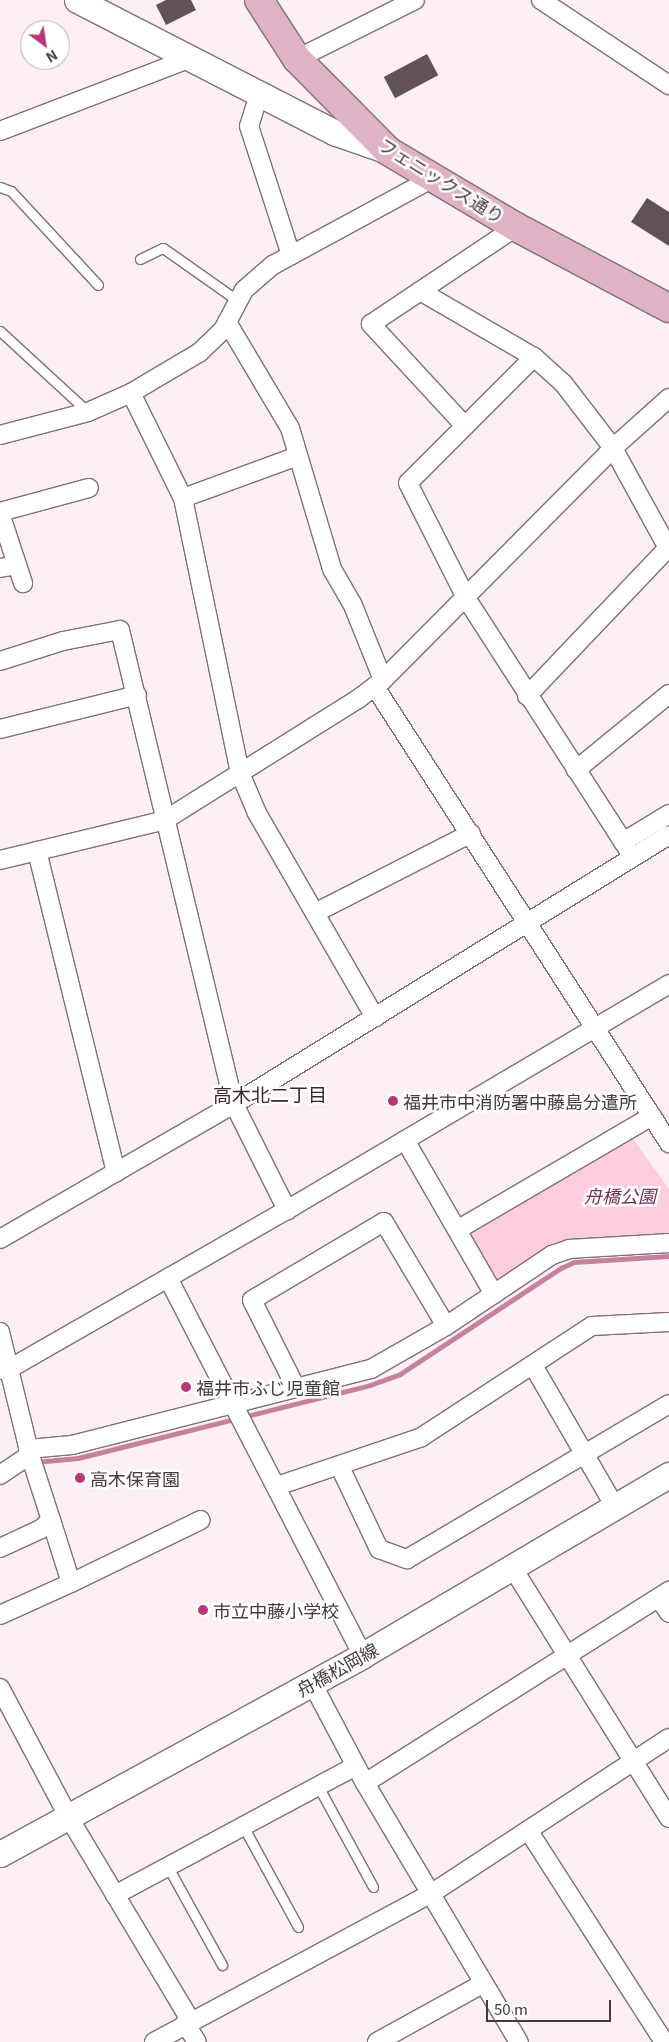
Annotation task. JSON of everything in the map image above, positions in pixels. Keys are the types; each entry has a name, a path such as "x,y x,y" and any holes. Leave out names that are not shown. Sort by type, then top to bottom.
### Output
{"main road":[{"path":"77,0 189,60 336,133 388,150"},
{"name":"フェニックス通り","path":"259,0 297,58 388,150 516,227 669,308"},
{"name":"舟橋松岡線","path":"0,1854 363,1655 669,1475"}],"street":[{"path":"297,58 415,0"},
{"path":"541,0 669,84"},
{"path":"0,131 189,60"},
{"path":"259,94 249,126 291,255"},
{"path":"0,435 88,412 131,393 200,352 227,322 244,290 291,255 433,178"},
{"path":"466,426 371,324 516,227"},
{"path":"420,291 534,358 564,383 613,448 669,548 527,696"},
{"path":"227,322 290,428 332,569 352,603 379,683 471,833 529,921 669,1143"},
{"path":"534,358 408,483 466,598 527,696 633,857"},
{"path":"131,393 183,498 240,773 257,813 375,1017"},
{"path":"0,860 165,820 379,683 466,598 613,448 669,398"},
{"path":"183,498 298,456"},
{"path":"23,583 9,567 0,512 89,488"},
{"path":"0,661 63,641 120,630 234,1104 287,1210"},
{"path":"576,770 669,694"},
{"path":"0,729 137,695"},
{"path":"624,842 669,814"},
{"path":"315,913 471,833"},
{"path":"0,1239 234,1104 669,835"},
{"path":"36,852 116,1172"},
{"path":"5,1369 287,1210 669,984"},
{"path":"457,1230 652,1116"},
{"path":"405,1140 494,1294"},
{"path":"296,1388 252,1300 384,1222 446,1326"},
{"path":"0,1475 29,1452 72,1445 371,1369 446,1326 552,1255 569,1249 669,1243"},
{"path":"168,1278 235,1403 363,1655"},
{"path":"277,1486 340,1467 420,1438 534,1367 592,1326 669,1322"},
{"path":"0,1332 5,1369 29,1452 71,1582"},
{"path":"534,1367 615,1507"},
{"path":"340,1467 379,1549 407,1559 669,1404"},
{"path":"0,1548 41,1529 51,1520"},
{"path":"0,1615 201,1520"},
{"path":"512,1567 566,1658 669,1818"},
{"path":"365,1783 566,1658 664,1594 669,1613"},
{"path":"312,1683 365,1783 432,1892 482,1984 519,2042"},
{"path":"0,1688 68,1816 188,2022 197,2042"},
{"path":"154,2042 432,1892 669,1738"},
{"path":"115,1895 356,1766"},
{"path":"528,1830 664,2042"},
{"path":"377,2042 482,1984"}],"lane":[{"path":"0,187 11,191 98,286"},
{"path":"140,259 163,248 238,301"},
{"path":"0,331 88,412"},
{"path":"318,1786 373,1887"},
{"path":"243,1826 298,1927"},
{"path":"168,1867 222,1965"}],"green space":[{"name":"舟橋公園","path":"633,1139 669,1189 669,1238 572,1243 496,1281 466,1232"}],"building":[{"path":"166,0 191,0 196,10 166,25 156,5"},
{"path":"427,54 438,75 395,98 384,77"},
{"path":"647,198 669,212 669,246 631,222"}],"waterway":[{"path":"35,1462 78,1458 370,1385 400,1374 561,1268 574,1262 669,1256"}],"place":[{"name":"福井市中消防署中藤島分遣所","path":"393,1101"},
{"name":"福井市ふじ児童館","path":"186,1387"},
{"name":"高木保育園","path":"80,1478"},
{"name":"市立中藤小学校","path":"203,1610"}],"district":[{"name":"高木北二丁目","path":"270,1094"}]}
